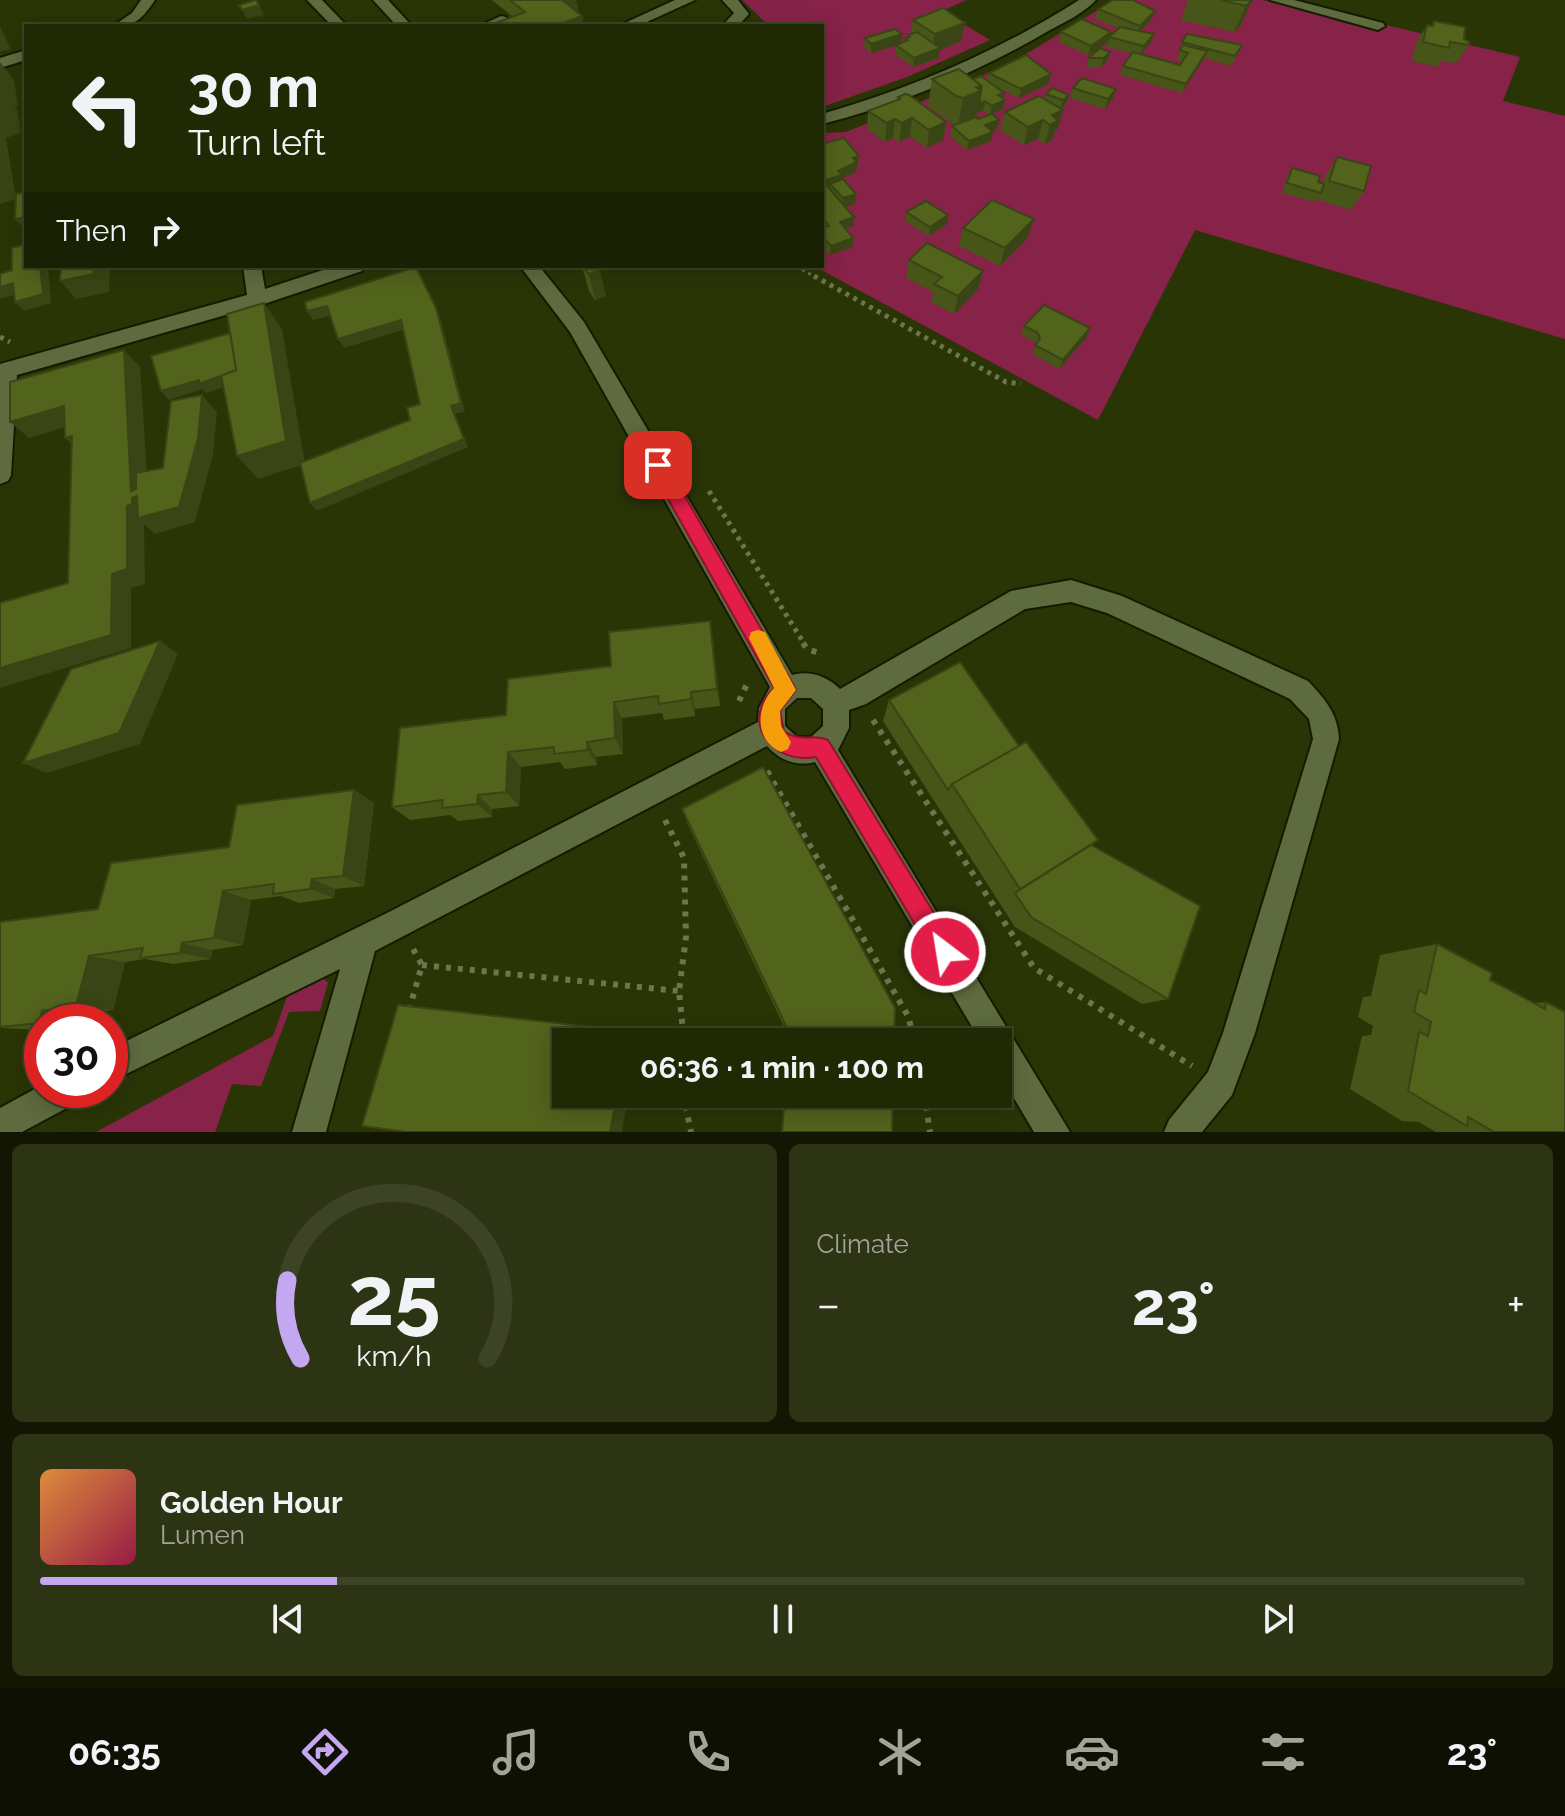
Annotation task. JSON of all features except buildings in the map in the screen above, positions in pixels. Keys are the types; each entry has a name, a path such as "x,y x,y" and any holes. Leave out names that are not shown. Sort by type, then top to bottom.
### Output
{"street":[{"path":"123,24 137,16 148,0"},
{"path":"314,0 338,24"},
{"path":"380,0 403,24"},
{"path":"630,24 688,0"},
{"path":"729,0 740,8 742,14 731,24"},
{"path":"824,118 942,78 1003,52 1089,0"},
{"path":"1277,0 1378,26"},
{"path":"0,63 24,56"},
{"path":"252,268 257,299"},
{"path":"0,475 6,446 3,371 257,299 349,268"},
{"path":"531,268 577,327 786,690"},
{"path":"846,700 819,689 797,686 786,690 773,703 769,720 777,739 798,750 821,747 835,733 837,714 846,700 1020,599 1071,591 1113,604 1196,640 1299,690 1309,699 1325,724 1326,739 1239,1033 1220,1083 1186,1130"},
{"path":"128,1057 363,941 772,729"},
{"path":"821,747 1053,1132"},
{"path":"309,1132 363,941"},
{"path":"0,1126 33,1108"}],"path":[{"path":"800,268 1006,382 1021,384"},
{"path":"807,649 830,658 844,668 846,700 1034,968 1220,1083"},
{"path":"762,763 908,1016 911,1028"},
{"path":"662,814 684,858 686,937 679,991 683,1028"},
{"path":"405,1026 422,965 679,991"},
{"path":"686,1108 691,1132"},
{"path":"926,1108 930,1132"}],"shaded area":[{"path":"742,0 966,0 942,11 990,40 907,77 824,106 824,24 767,24"},
{"path":"1114,0 1262,0 1380,28 1382,24 1520,57 1503,101 1565,116 1565,339 1195,230 1098,420 818,268 824,268 824,236 852,226 824,199 824,133 846,132 972,81 1031,51"},
{"path":"315,979 324,979 328,983 320,1011 289,1012 261,1086 232,1084 215,1132 96,1132 273,1036 288,994"}],"slow traffic":[{"path":"758,638 786,690 773,703 769,720 781,742"}],"route":[{"path":"658,465 786,690 773,703 770,711 769,720 777,739 798,750 821,747 945,952"}]}
